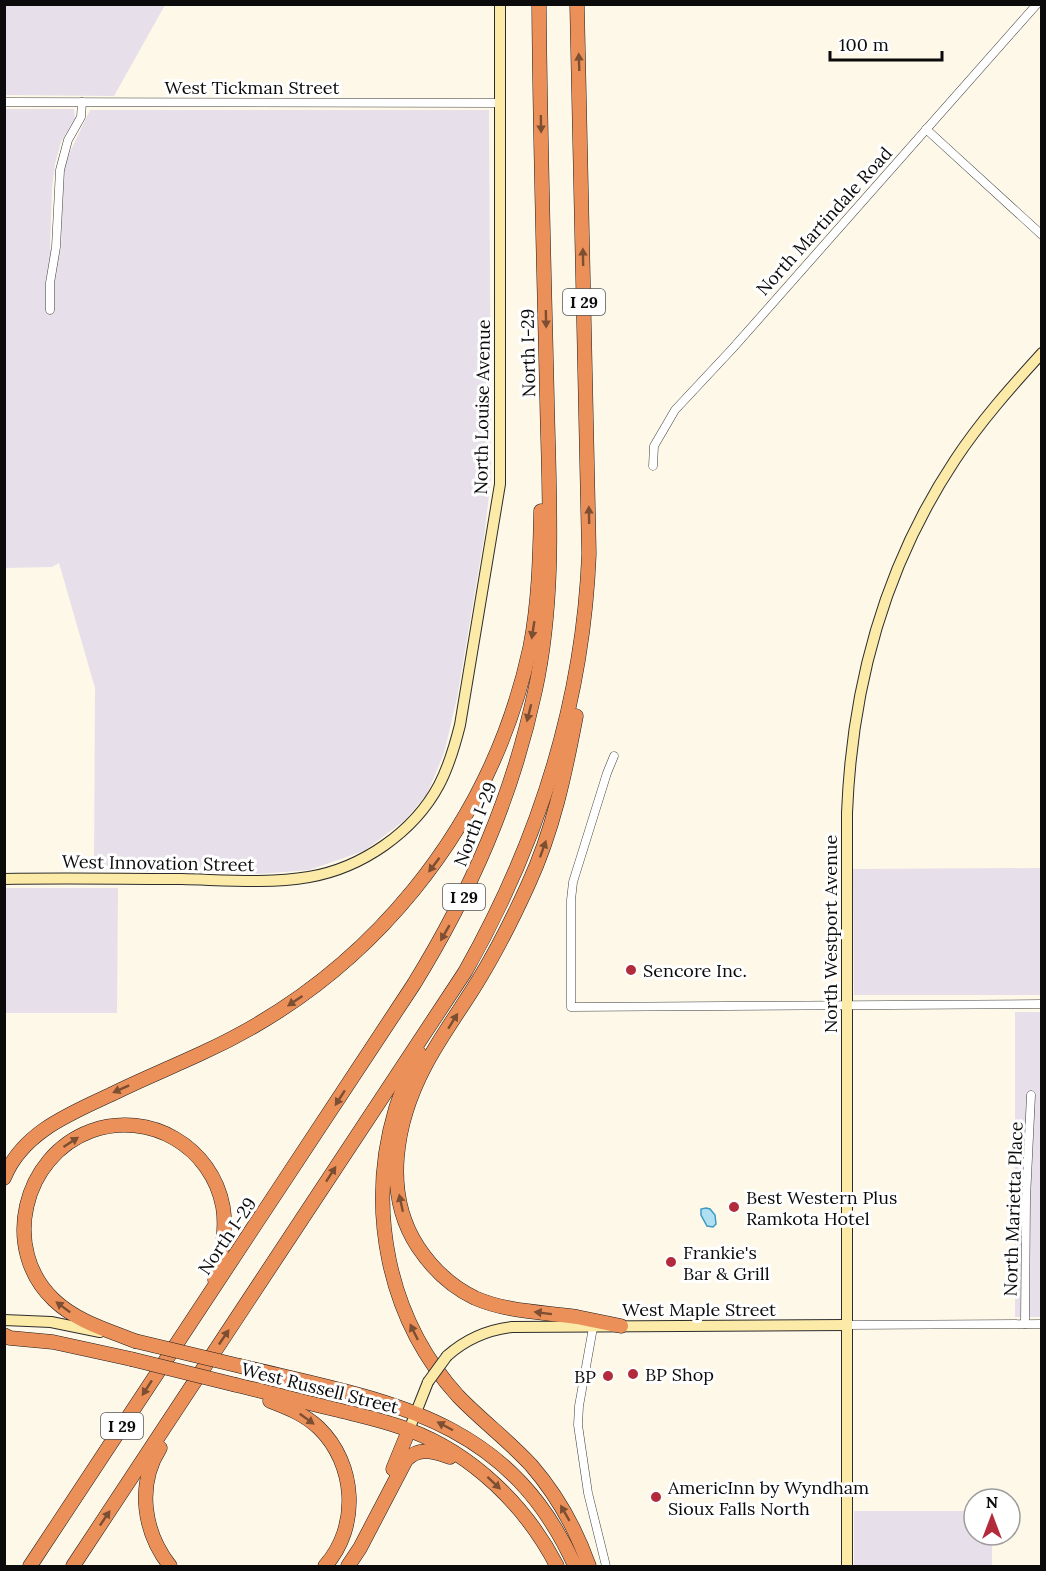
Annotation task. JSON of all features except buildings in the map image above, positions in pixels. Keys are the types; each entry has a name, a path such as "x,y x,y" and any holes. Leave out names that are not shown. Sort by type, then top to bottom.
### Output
{"highway":[{"path":"533,4 539,24"},
{"name":"North I-29","path":"30,1566 420,975 453,920 495,827 523,742 544,637 551,551 539,4"},
{"name":"I 29","path":"73,1566 452,993 492,922 530,840 561,741 578,663 588,573 579,4"},
{"path":"4,1179 11,1165 27,1144 57,1120 234,1038 309,991 376,932 416,889 438,860 469,810 495,759 521,683 530,648 536,603 541,484 548,446"},
{"path":"578,663 582,680 576,716 562,786 548,835 538,863 509,925 417,1083 402,1129 397,1157 397,1176 403,1213 414,1240 430,1264 460,1290 483,1301 510,1309 594,1324 621,1326"},
{"path":"452,993 419,1052 397,1107 389,1136 384,1163 382,1217 391,1270 404,1311 427,1356 459,1397 514,1448 545,1482 567,1516 589,1566"},
{"name":"West Russell Street","path":"214,1287 224,1236 223,1206 207,1166 194,1152 166,1134 130,1125 117,1125 91,1131 67,1144 43,1168 32,1186 28,1199 24,1220 24,1240 31,1266 44,1289 63,1308 86,1321 135,1341 384,1401 416,1412 452,1430 480,1447 517,1479 550,1520 575,1566"},
{"name":"West Russell Street","path":"4,1337 70,1345 372,1418 409,1430 430,1439 467,1461 485,1475 519,1509 542,1539 557,1566"},
{"path":"236,1385 307,1418 326,1435 340,1457 348,1482 349,1510 342,1539 325,1566"},
{"path":"170,1566 150,1533 145,1506 146,1492 154,1456 180,1417 188,1391"},
{"path":"367,1535 409,1430"},
{"path":"348,1566 367,1535 402,1466 411,1455 425,1451 467,1461"}],"street":[{"name":"North Louise Avenue","path":"311,877 362,858 404,829 438,786 456,742 500,484 500,4"},
{"name":"North Martindale Road","path":"653,466 654,446 675,410 733,348 1037,4"},
{"name":"West Tickman Street","path":"4,102 500,103"},
{"path":"50,310 50,284 56,247 60,170 65,149 81,117 82,102"},
{"path":"926,129 1041,235"},
{"name":"North Westport Avenue","path":"847,1566 847,813 849,770 859,693 879,616 911,538 950,468 981,424 1041,353"},
{"path":"614,756 573,882 571,1007 1041,1004"},
{"name":"West Innovation Street","path":"4,879 276,880 311,877"},
{"name":"North Marietta Place","path":"1025,1324 1026,1198 1031,1095"},
{"path":"4,1320 65,1325 135,1341"},
{"path":"409,1430 428,1382 447,1356 468,1340 500,1328 594,1324 579,1406 578,1425 588,1493 606,1566"},
{"name":"West Maple Street","path":"621,1326 1041,1324"}],"shaded area":[{"path":"5,4 165,5 114,96 5,95"},
{"path":"4,109 74,109 75,118 61,142 52,189 50,249 61,250 63,172 90,110 489,110 491,477 484,538 457,698 444,753 427,794 405,820 364,851 309,870 260,874 94,870 95,688 59,563 52,567 5,568"},
{"path":"1041,868 1041,995 854,995 853,869"},
{"path":"5,888 118,888 117,1013 5,1013"},
{"path":"1015,1012 1041,1012 1041,1317 1015,1317"},
{"path":"854,1511 962,1511 962,1547 992,1547 992,1566 854,1566"}],"water":[{"path":"706,1208 715,1215 716,1224 713,1227 707,1226 701,1215 701,1209"}],"place":[{"name":"Sencore Inc.","path":"631,970"},
{"name":"Best Western Plus Ramkota Hotel","path":"734,1207"},
{"name":"Frankie's Bar & Grill","path":"671,1262"},
{"name":"BP Shop","path":"633,1374"},
{"name":"BP","path":"608,1376"},
{"name":"AmericInn by Wyndham Sioux Falls North","path":"656,1497"}]}
